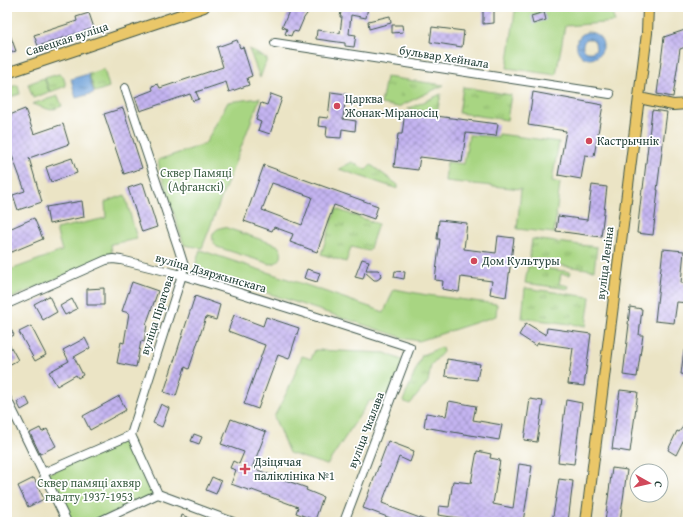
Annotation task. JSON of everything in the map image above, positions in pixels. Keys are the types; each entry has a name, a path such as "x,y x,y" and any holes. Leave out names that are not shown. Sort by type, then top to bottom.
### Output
{"main road":[{"name":"Савецкая вуліца","path":"7,72 204,7"},
{"name":"вуліца Леніна","path":"586,522 647,34 648,7"},
{"path":"639,98 673,105 688,104"}],"street":[{"name":"бульвар Хейнала","path":"275,43 610,94"},
{"name":"вуліца Пірагова","path":"125,88 184,266 131,436"},
{"name":"вуліца Дзяржынскага","path":"7,304 106,260 113,259 182,276 410,347"},
{"name":"вуліца Чкалава","path":"344,522 410,347"},
{"path":"7,399 67,522"},
{"path":"43,473 131,436 158,494 234,522"},
{"path":"98,522 158,494"}],"green space":[{"path":"527,7 554,9 555,7 610,7 615,22 565,26 556,75 507,68 515,11"},
{"path":"249,49 267,59 260,78"},
{"path":"104,69 109,87 95,92 89,74"},
{"path":"59,74 63,76 66,86 50,92 45,78"},
{"path":"386,77 444,85 398,107 381,104"},
{"path":"44,78 49,92 33,98 28,84"},
{"path":"18,85 20,94 7,98 7,88"},
{"path":"463,87 511,95 507,120 459,113"},
{"path":"441,94 437,113 408,109"},
{"path":"58,96 62,106 51,110 32,104"},
{"name":"Сквер Памяці (Афганскі)","path":"260,98 202,248 184,245 158,160 205,144 228,102"},
{"path":"499,134 559,142 552,181 560,183 554,233 517,229 521,189 445,181 447,162 464,164 469,135 498,137"},
{"path":"352,162 366,170 371,165 398,185 398,189 339,169"},
{"path":"125,195 137,239 111,244 112,255 7,300 7,270 62,251 56,229 106,218 105,202"},
{"path":"336,209 378,224 369,251 351,247 346,262 321,254"},
{"path":"224,227 277,245 281,251 280,260 270,264 217,247 213,240 213,234 220,228"},
{"path":"532,239 597,247 594,270 529,261"},
{"path":"200,250 384,312 394,289 497,304 496,316 419,341 407,339 194,269"},
{"path":"528,266 571,272 570,275 561,274 559,284 569,286 568,289 525,283"},
{"path":"525,288 590,297 586,326 522,318"},
{"path":"442,347 443,352 431,365 428,382 410,404 403,401 422,355"},
{"path":"315,350 385,353 404,361 386,399 369,401 327,465 289,453 274,417 289,388 302,356 311,359"},
{"name":"Сквер памяці ахвяр гвалту 1937-1953","path":"130,438 156,494 94,522 68,522 46,474"}],"water":[{"path":"590,32 599,36 603,44 603,48 598,56 592,59 586,58 578,52 577,41 580,36","holes":["587,39 592,39 595,42 596,49 587,52 583,48 584,42"]},
{"path":"88,74 94,93 76,98 71,79"}],"building":[{"path":"291,7 312,7 304,18 298,32 293,31 291,36 285,34 287,29 282,27"},
{"path":"342,7 360,10 361,7 368,7 366,18 351,15 349,34 356,35 354,47 345,46 345,43 316,39 317,30 340,33 342,17 340,17"},
{"path":"483,7 494,7 494,23 483,24"},
{"path":"544,12 546,20 533,24 531,16"},
{"path":"89,13 94,28 38,46 34,35 77,21 76,17"},
{"path":"390,16 391,23 369,29 368,21"},
{"path":"392,25 402,25 403,32 392,33"},
{"path":"432,27 464,31 462,47 430,42"},
{"path":"7,29 16,51 7,54"},
{"path":"688,29 688,46 680,49 673,97 657,94 664,37"},
{"path":"237,40 240,48 243,47 252,76 247,78 249,85 229,92 226,82 196,92 199,99 193,101 190,94 140,111 135,97 153,90 152,86 158,84 160,88 223,67 217,47"},
{"name":"Царква Жонак-Міраносіц","path":"331,92 346,94 343,119 356,121 355,131 342,129 341,138 326,137 327,127 318,126 319,117 328,118"},
{"path":"533,92 603,105 594,156 585,155 581,179 558,175 566,131 528,125"},
{"path":"271,94 282,98 270,134 258,130 261,122 256,120 261,103 267,105"},
{"path":"123,108 142,168 124,174 104,114"},
{"path":"25,109 34,134 63,124 69,144 29,158 42,202 18,210 13,195 25,191 7,142 7,116"},
{"path":"652,110 667,112 653,235 637,233"},
{"path":"405,112 498,124 496,136 466,133 462,162 420,157 418,170 394,167 398,134 402,134"},
{"path":"72,158 77,173 51,182 46,167"},
{"path":"264,165 378,206 374,219 334,205 317,252 290,242 293,234 274,227 272,231 244,221","holes":["272,183 312,197 302,225 262,210"]},
{"path":"143,183 157,227 142,232 128,188"},
{"path":"592,185 607,187 601,237 556,231 558,216 587,220"},
{"path":"82,201 84,217 49,224 46,207"},
{"path":"34,218 43,239 7,254 7,230"},
{"name":"Дом Культуры","path":"439,220 467,223 464,249 496,253 498,236 514,238 506,297 490,294 492,281 461,277 459,292 442,289 443,281 435,280 440,239 437,239"},
{"path":"663,249 684,251 681,283 688,283 688,303 677,302 674,323 655,321"},
{"path":"362,259 369,261 366,270 378,270 381,275 380,278 374,280 365,272 363,279 355,277"},
{"path":"307,269 320,273 317,282 304,278"},
{"path":"395,271 405,272 404,279 394,277"},
{"path":"132,282 158,291 146,325 144,342 141,341 136,367 117,363 121,342 124,343 129,313 122,311"},
{"path":"104,288 104,305 87,305 87,289"},
{"path":"49,296 57,312 43,320 34,304"},
{"path":"195,296 220,305 216,320 206,317 189,369 185,367 176,396 164,392"},
{"path":"72,299 77,309 65,315 60,306"},
{"path":"630,307 642,309 639,335 643,335 637,377 623,375"},
{"path":"234,315 263,326 266,317 299,328 289,359 278,355 258,409 244,404 265,345 228,331"},
{"path":"7,322 14,335 7,339"},
{"path":"526,323 546,335 547,328 591,334 584,386 568,384 573,348 538,343 536,346 519,335"},
{"path":"31,326 46,355 35,361 19,332"},
{"path":"85,338 90,348 74,357 83,375 78,378 76,375 57,386 49,372 69,361 63,350"},
{"path":"7,340 18,360 7,366"},
{"path":"684,350 688,350 688,375 681,374"},
{"path":"447,359 480,364 477,380 445,376"},
{"path":"620,390 638,392 630,452 612,449"},
{"path":"119,396 126,410 90,430 83,416"},
{"path":"26,397 30,405 21,410 17,402"},
{"path":"530,399 543,401 537,442 524,440"},
{"path":"566,400 582,403 574,464 558,462"},
{"path":"449,401 476,406 473,420 502,425 499,440 424,427 426,413 446,416"},
{"path":"161,404 169,408 162,427 153,423"},
{"name":"Дзіцячая паліклініка №1","path":"231,419 266,432 252,468 307,488 306,490 323,497 315,520 296,513 298,507 231,484 236,470 230,468 233,461 239,464 244,452 221,444"},
{"path":"688,420 688,431 676,455 668,450 677,431 679,432"},
{"path":"40,428 42,432 47,429 56,446 40,454 30,433"},
{"path":"194,434 202,437 199,444 191,441"},
{"path":"388,441 414,451 410,462 399,457 382,503 428,522 401,522 363,508"},
{"path":"477,451 491,454 490,458 500,460 493,504 513,508 519,464 532,466 523,522 465,522 465,519 438,515 439,506 449,507 453,481 471,483"},
{"path":"612,468 627,470 620,522 605,522"},
{"path":"212,477 221,481 216,494 206,490"},
{"path":"34,478 44,499 28,507 18,486"},
{"path":"559,479 573,481 568,522 552,522"},
{"path":"182,515 199,522 180,522"}],"place":[{"name":"Царква Жонак-Міраносіц","path":"337,106"},
{"name":"Кастрычнік","path":"589,141"},
{"name":"Дом Культуры","path":"474,261"},
{"name":"Дзіцячая паліклініка №1","path":"245,469"}]}
